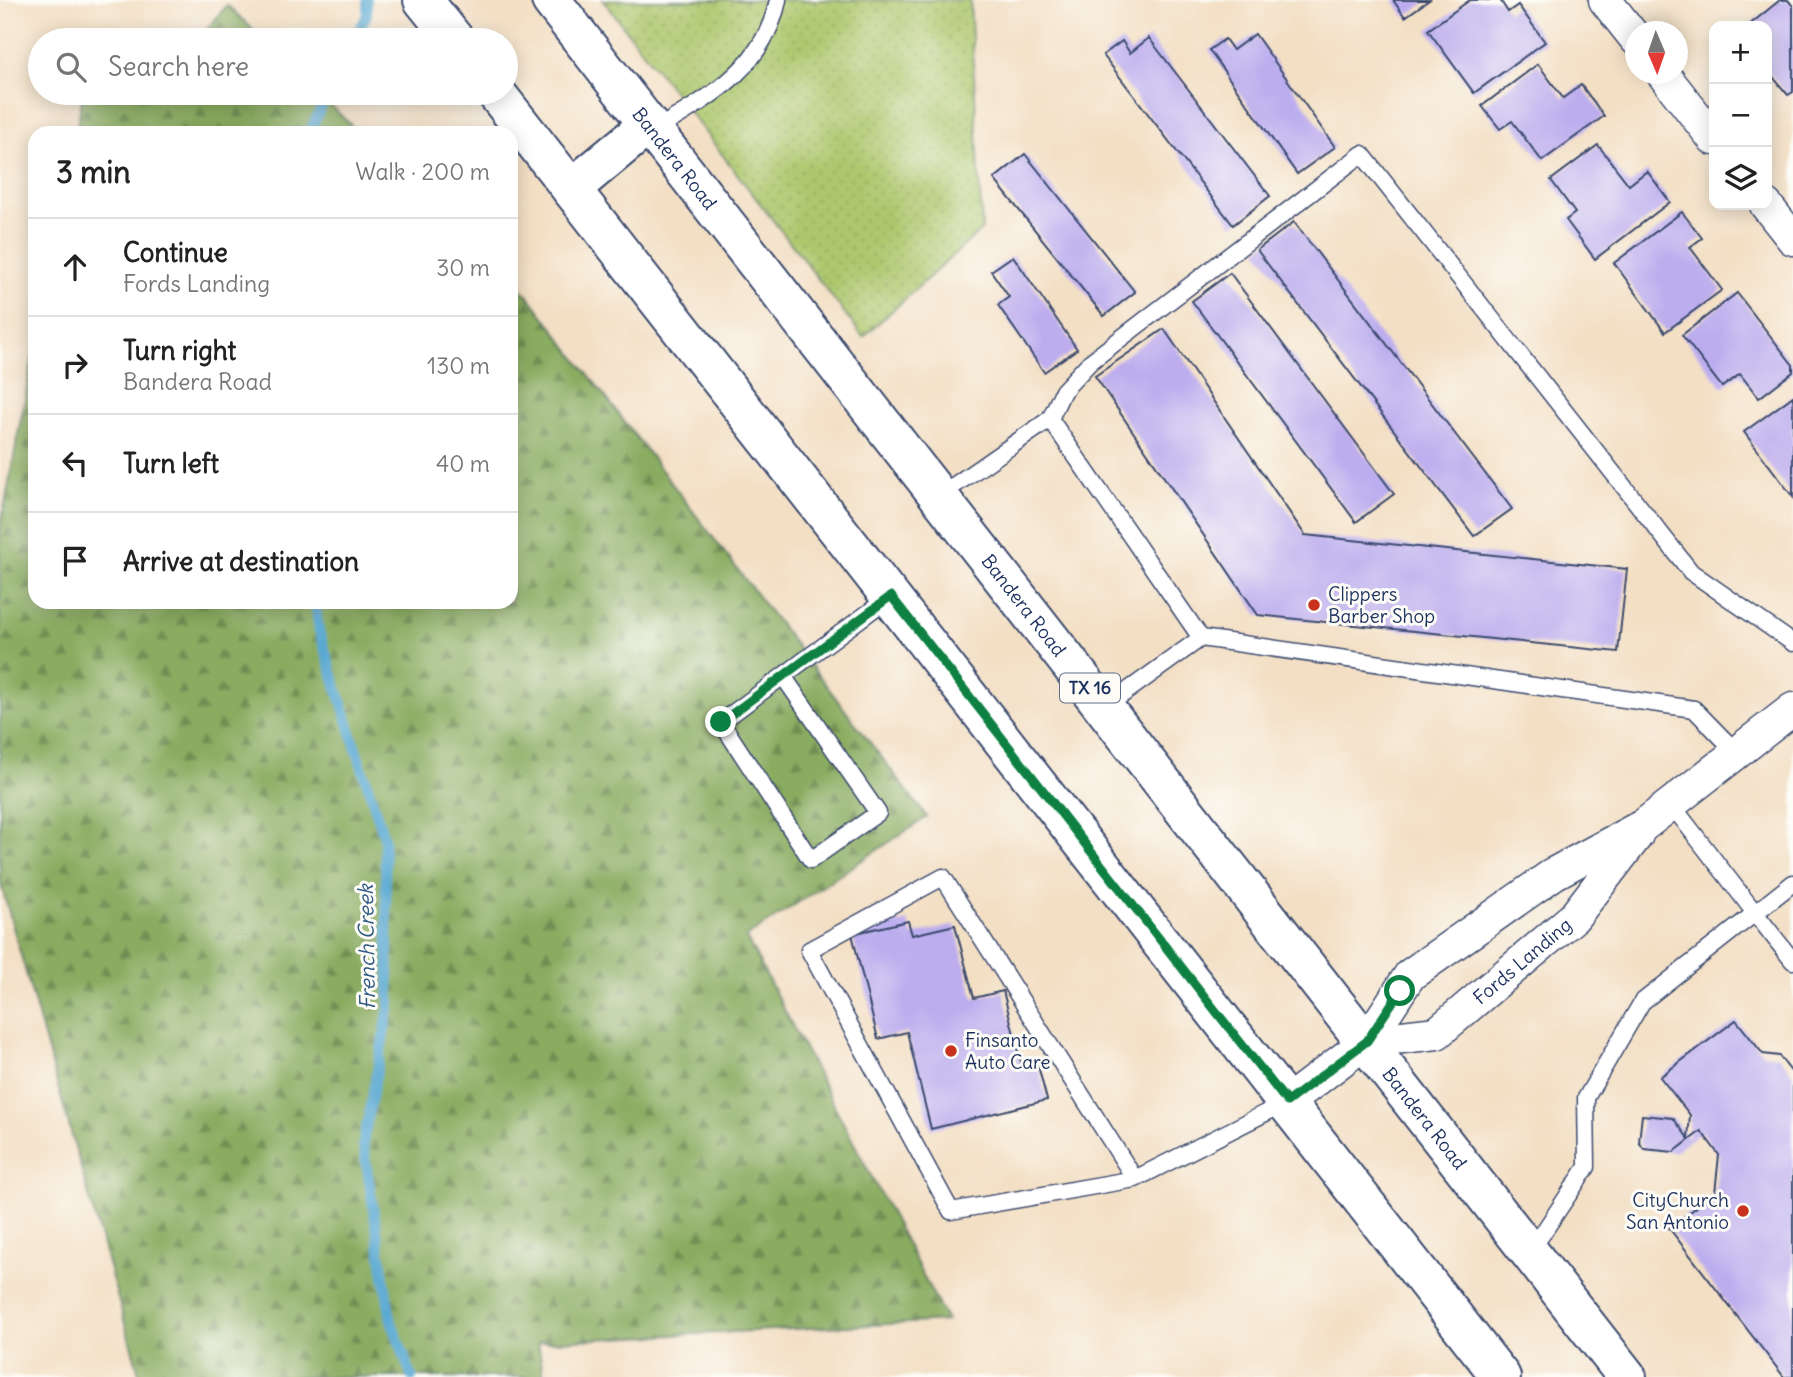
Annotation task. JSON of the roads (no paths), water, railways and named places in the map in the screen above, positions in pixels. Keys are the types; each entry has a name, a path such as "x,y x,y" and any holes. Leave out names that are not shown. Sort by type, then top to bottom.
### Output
{"main road":[{"name":"Bandera Road","path":"551,0 1627,1377"},
{"path":"426,3 446,28"},
{"path":"505,105 1501,1377"},
{"path":"571,188 651,128"}],"street":[{"path":"1605,0 1625,25"},
{"path":"1671,84 1709,133"},
{"path":"1770,210 1793,239"},
{"name":"Fords Landing","path":"1287,1102 1367,1041 1410,975 1555,873 1644,825 1793,709"},
{"name":"Fords Landing","path":"1367,1041 1437,1033 1574,917 1644,825"}],"lane":[{"path":"651,128 720,91 730,81 761,45 774,23 778,0"},
{"path":"939,496 1050,419 1063,391 1090,362 1362,154 1691,572 1793,643"},
{"path":"1050,419 1201,638"},
{"path":"783,676 878,813 811,860 721,722 783,676 891,596"},
{"path":"1105,707 1201,638 1694,709 1737,752"},
{"path":"1671,804 1793,961"},
{"path":"1135,1179 943,877 809,950 951,1211 1135,1179 1287,1102"},
{"path":"1530,1252 1587,1167 1587,1098 1642,1002 1793,883"}],"waterway":[{"name":"French Creek","path":"360,28 367,15 367,0"},
{"name":"French Creek","path":"312,126 322,105"},
{"name":"French Creek","path":"316,609 319,631 384,837 390,1003 363,1143 391,1320 412,1377"}],"place":[{"name":"Clippers Barber Shop","path":"1314,605"},
{"name":"Finsanto Auto Care","path":"951,1051"},
{"name":"CityChurch San Antonio","path":"1743,1211"}]}
